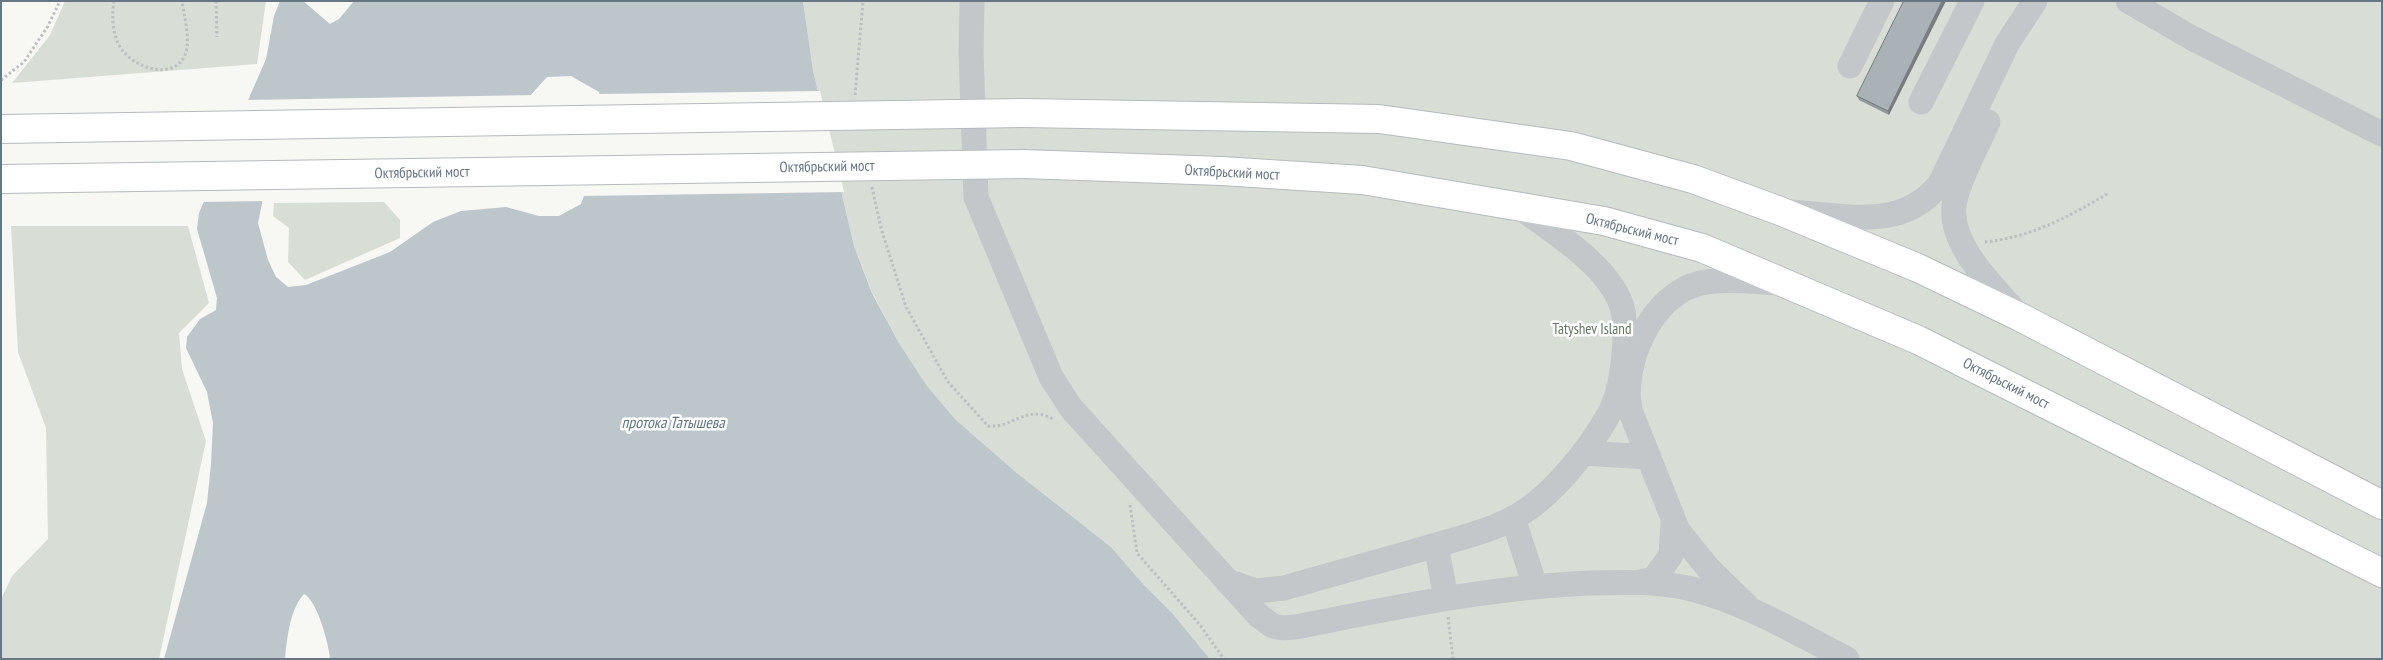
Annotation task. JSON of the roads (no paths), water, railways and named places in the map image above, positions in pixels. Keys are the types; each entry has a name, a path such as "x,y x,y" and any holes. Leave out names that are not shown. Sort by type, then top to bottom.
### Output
{"main road":[{"path":"1,129 1023,113 1379,119 1571,146 1693,179 1780,211 1918,268 2020,318 2382,505"},
{"name":"Октябрьский мост","path":"1,179 1024,164 1222,171 1362,180 1517,205 1604,222 1702,248 1786,282 1918,340 2382,573"}],"lane":[{"path":"972,1 971,52 975,194 1045,363 1071,408 1224,580 1263,620 1283,628 1446,598 1535,586 1641,582 1694,590 1752,610 1847,659"},
{"path":"1850,66 1882,1"},
{"path":"1922,102 1972,1"},
{"path":"2128,1 2192,38 2382,134"},
{"path":"1780,211 1884,217 1908,211 1926,200 1940,184 2007,44 2034,2"},
{"path":"2020,318 1970,257 1959,239 1955,228 1954,212 1957,192 2018,54 2034,2"},
{"path":"1224,580 1247,589 1264,592 1436,545 1513,518 1552,487 1584,453 1610,412 1620,379 1625,350 1625,327 1620,300 1601,271 1517,205"},
{"path":"1752,610 1709,569 1685,540 1674,522 1630,410 1629,398 1640,339 1649,321 1670,300 1699,283 1786,282"},
{"path":"1584,453 1649,457"},
{"path":"1513,518 1535,586"},
{"path":"1641,582 1654,579 1671,555 1674,522"},
{"path":"1436,545 1446,598"}],"water":[{"name":"протока Татышева","path":"280,1 303,1 330,24 339,19 354,1 803,1 813,70 854,246 872,293 899,343 927,386 956,420 1017,473 1111,547 1145,586 1173,614 1210,659 330,659 325,633 318,613 309,598 304,594 299,600 292,616 285,659 164,659 207,503 211,464 213,423 207,392 186,348 187,337 200,319 216,310 217,298 197,229 199,213 266,59 274,16","holes":["571,76 599,92 609,130 581,204 559,216 539,216 506,207 461,211 433,222 390,252 306,285 288,287 276,277 268,260 258,223 271,159 305,121 519,108 547,77"]}],"park label":[{"name":"Tatyshev Island","path":"1592,330"}]}
